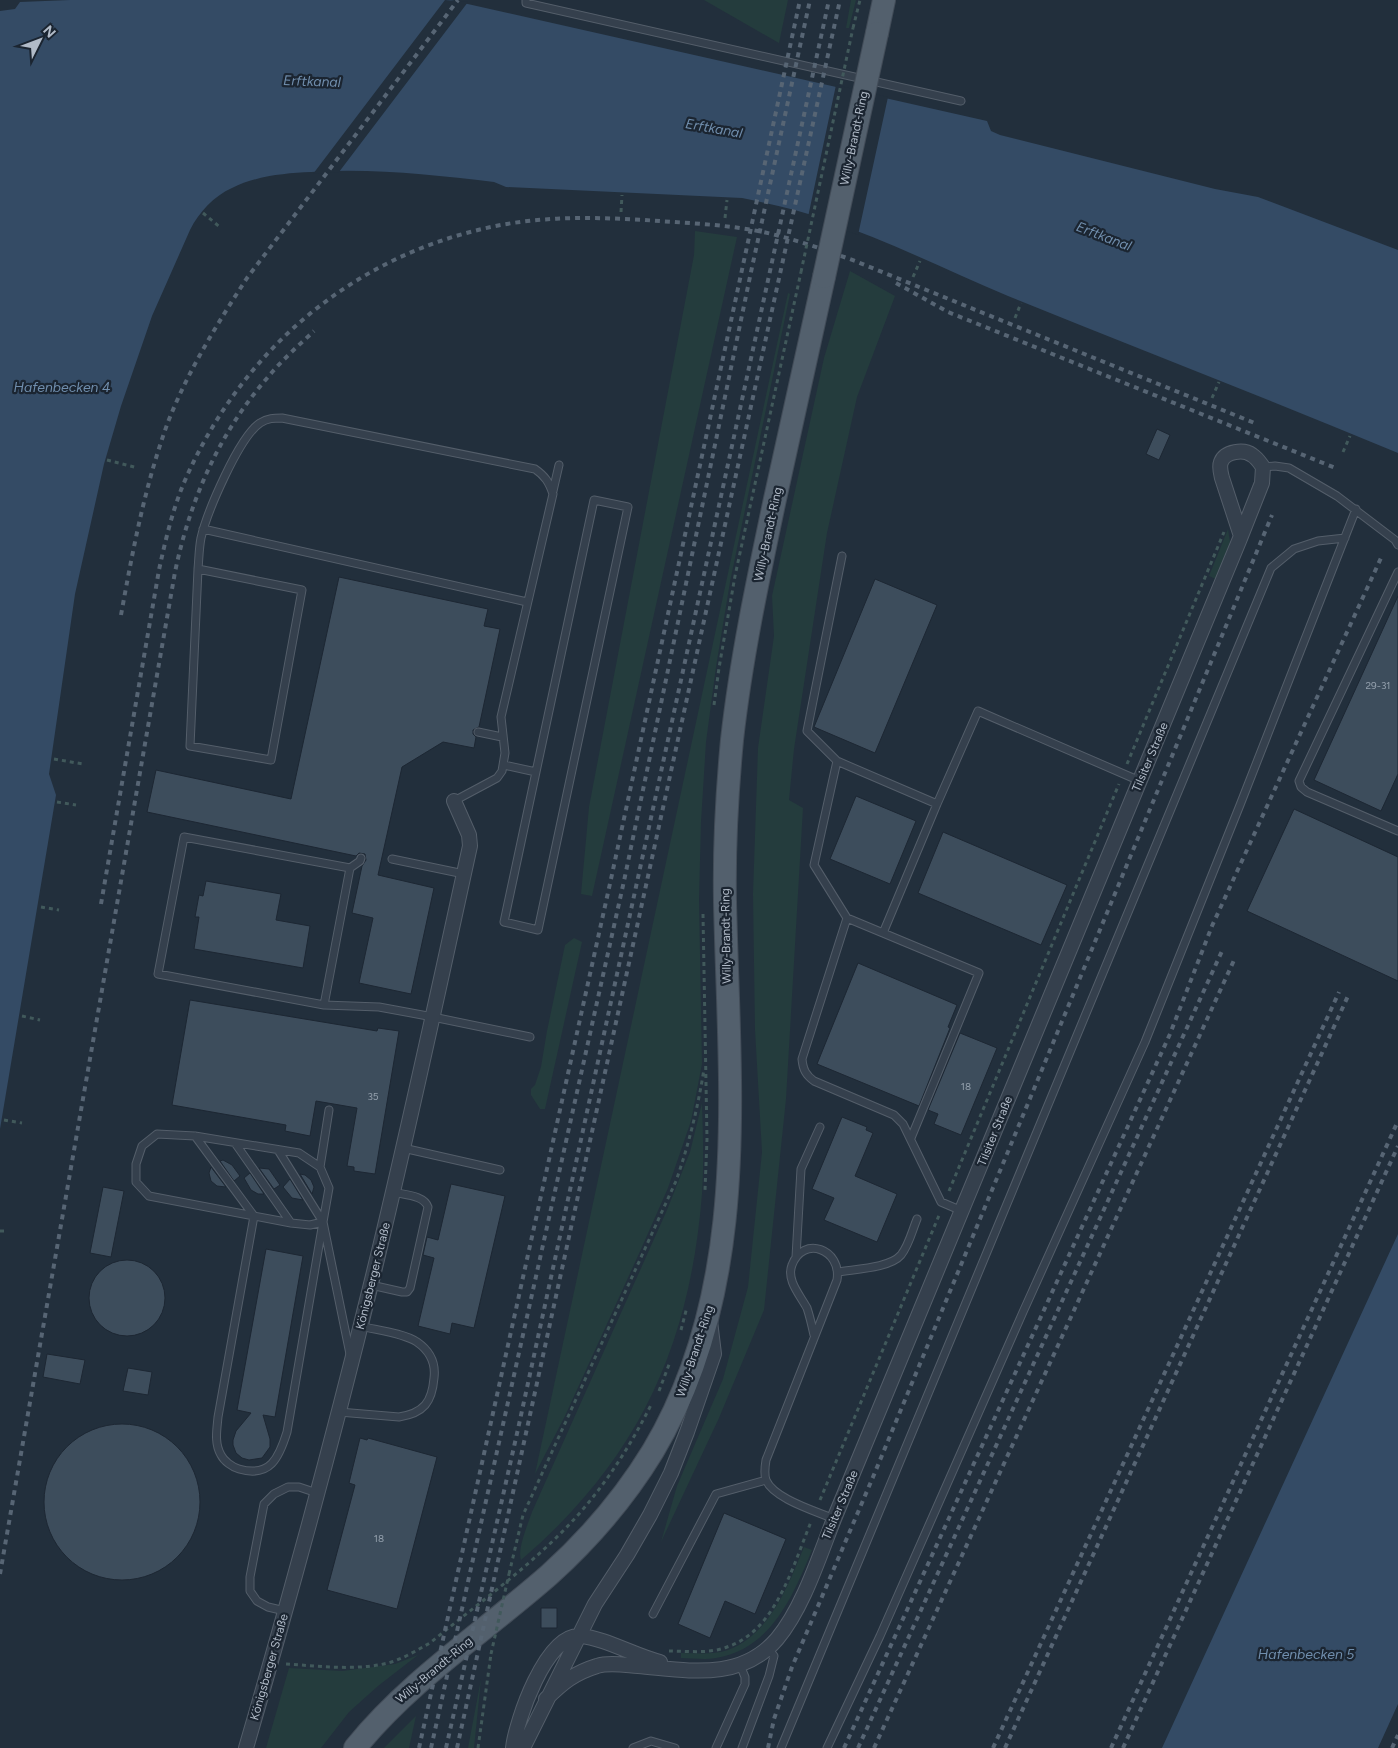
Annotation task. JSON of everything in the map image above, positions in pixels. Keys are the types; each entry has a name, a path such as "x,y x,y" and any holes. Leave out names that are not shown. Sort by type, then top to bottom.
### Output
{"main road":[{"name":"Willy-Brandt-Ring","path":"355,1748 403,1695 549,1574 582,1543 611,1511 638,1474 674,1412 692,1368 709,1312 721,1252 728,1194 730,1126 725,896 727,811 732,741 741,669 758,576 884,0"}],"street":[{"path":"1241,536 1222,478 1221,462 1227,455 1243,451 1252,454 1262,467"},
{"name":"Tilsiter Straße","path":"546,1699 564,1681 598,1666 621,1664 695,1671 718,1671 740,1665 758,1655 776,1640 789,1622 799,1603 834,1519 1241,536 1262,483 1262,467"},
{"name":"Königsberger Straße","path":"246,1748 352,1362 433,1017 470,846 469,835 454,801"},
{"name":"Tilsiter Straße","path":"523,1748 595,1604 627,1555 671,1473 688,1432 714,1354 709,1312"},
{"name":"Tilsiter Straße","path":"578,1636 594,1639 653,1660 695,1671"},
{"path":"513,1748 527,1698 538,1673 551,1654 565,1642 578,1636"}],"lane":[{"path":"526,0 526,3 961,101"},
{"path":"198,568 302,590 271,760 190,746 198,568 200,540 211,508 238,451 250,432 270,418 292,420 535,469 550,483 553,494"},
{"path":"454,801 497,778 504,765 505,753 501,717 559,465"},
{"path":"1262,467 1289,468 1337,496 1395,540 1398,545"},
{"path":"594,500 628,507 538,930 504,922 536,772 594,500"},
{"path":"827,1748 880,1636 1145,1042 1356,510"},
{"path":"204,529 527,602"},
{"path":"781,1748 1271,568 1294,549 1318,541 1345,538"},
{"path":"842,556 807,731 837,761 937,804"},
{"path":"1398,572 1299,781 1301,787 1307,792 1398,831"},
{"path":"883,933 978,711 1140,781"},
{"path":"478,732 502,737"},
{"path":"837,761 814,865 847,918 979,973 911,1138"},
{"path":"504,765 536,772"},
{"path":"350,868 184,837 158,974 324,1005 379,1007 530,1037"},
{"path":"324,1005 350,868 360,861 361,858"},
{"path":"392,859 464,874"},
{"path":"847,918 802,1059 802,1068 807,1076 814,1081 894,1115 903,1124 911,1138 941,1202 962,1211"},
{"path":"195,1136 254,1216 218,1417 216,1440 221,1456 233,1467 252,1473 270,1466 281,1452 287,1432 329,1188 320,1167 329,1110"},
{"path":"796,1257 802,1169 820,1127"},
{"path":"320,1167 299,1153 195,1136 157,1134 142,1146 136,1164 136,1182 150,1196 310,1226 324,1222"},
{"path":"235,1143 291,1223"},
{"path":"403,1148 500,1170"},
{"path":"278,1150 324,1222 352,1362"},
{"path":"371,1285 402,1292 407,1292 410,1288 428,1207 427,1202 422,1199 393,1192"},
{"path":"838,1272 875,1266 895,1260 905,1249 917,1219"},
{"path":"814,1335 809,1314 790,1276 792,1263 796,1257 810,1249 823,1251 832,1257 838,1272 834,1289 814,1335 764,1469 766,1480 781,1496 834,1519"},
{"path":"338,1412 405,1416 416,1412 432,1396 435,1368 426,1349 418,1342 407,1338 360,1326"},
{"path":"653,1614 716,1494 766,1480"},
{"path":"285,1611 257,1601 250,1591 250,1577 264,1504 274,1494 288,1488 298,1487 317,1493"},
{"path":"742,1748 769,1676 774,1656 767,1647"},
{"path":"716,1748 745,1684 745,1676 740,1665"},
{"path":"633,1748 651,1741 675,1748"}],"path":[{"path":"801,272 860,0"},
{"path":"621,212 622,195"},
{"path":"726,218 727,200"},
{"path":"203,213 220,228"},
{"path":"913,277 920,261"},
{"path":"1015,318 1021,303"},
{"path":"1212,398 1219,382"},
{"path":"1343,452 1350,436"},
{"path":"107,460 138,468"},
{"path":"660,1649 711,1651 728,1647 742,1640 758,1626 778,1601 1227,525 1223,515 1229,499"},
{"path":"54,759 83,764"},
{"path":"57,802 76,805"},
{"path":"41,907 59,910"},
{"path":"22,1016 40,1020"},
{"path":"478,1748 491,1654 523,1515 676,1181 688,1146 706,1058 707,1139 705,1193"},
{"path":"4,1120 22,1123"},
{"path":"680,1333 688,1306"},
{"path":"658,1392 671,1359"},
{"path":"271,1662 338,1668 363,1666 388,1662 430,1643 536,1557 577,1515 611,1473 636,1435 654,1401"}],"green space":[{"path":"704,0 788,0 779,43"},
{"path":"851,0 856,0 849,28 846,28"},
{"path":"695,231 737,237 592,896 581,894 589,807 694,255"},
{"path":"850,271 895,296 857,397 827,533 794,749 789,800 803,808 786,1099 764,1310 719,1418 661,1542 677,1486 723,1379 748,1287 762,1152 755,1030 753,894 758,748 774,636 772,596 824,358"},
{"path":"788,293 790,294 730,582 706,742 699,899 702,1064 691,1121 668,1188 642,1247 565,1416 535,1474"},
{"path":"1228,529 1230,542 1216,579 1209,576"},
{"path":"574,938 582,942 545,1109 540,1109 531,1095 531,1089 535,1085 541,1067 565,945"},
{"path":"702,1103 703,1183 696,1249 685,1301 670,1350 651,1396 627,1440 597,1482 562,1522 521,1560 520,1550 532,1512 667,1210 690,1152"},
{"path":"804,1547 812,1550 797,1585 778,1618 766,1632 752,1644 735,1653 712,1659 681,1658 681,1653 710,1653 728,1650 743,1643 755,1633 766,1621 784,1593"},
{"path":"418,1655 378,1686 349,1712 321,1748 266,1748 289,1668 342,1671 395,1664"},
{"path":"481,1679 474,1748 468,1748"},
{"path":"416,1716 409,1748 384,1748"}],"water":[{"path":"70,0 450,0 987,121 991,131 1000,135 1215,189 1258,197 1398,250 1398,453 1008,296 873,237 816,216 774,205 742,198 506,187 494,182 426,175 357,171 281,174 261,178 232,188 219,195 208,205 190,230 152,316 121,406 104,464 75,594 49,774 56,795 0,1129 0,11 15,9 20,2"},
{"name":"Hafenbecken 5","path":"1398,1234 1398,1704 1378,1748 1162,1748"}],"pier":[{"path":"445,0 468,2 339,172 313,174"},
{"path":"836,85 888,97 858,235 808,217"}],"building":[{"path":"1157,429 1170,435 1159,460 1146,454"},
{"path":"339,577 488,609 484,626 500,629 479,727 473,730 473,734 476,737 474,748 443,742 402,767 378,875 434,888 411,994 359,983 373,918 352,913 362,866 366,860 365,854 359,853 356,856 147,812 156,770 291,799"},
{"path":"875,579 937,605 875,753 814,727"},
{"path":"1398,596 1398,774 1381,811 1314,780"},
{"path":"856,796 916,821 890,884 830,859"},
{"path":"1294,809 1398,857 1398,981 1247,911"},
{"path":"943,832 1067,885 1041,945 918,893"},
{"path":"206,881 281,894 276,920 310,926 303,968 194,949 199,917 195,917 199,895 203,896"},
{"path":"858,963 957,1005 948,1027 950,1028 919,1106 817,1064"},
{"path":"190,1000 377,1031 378,1028 399,1031 375,1174 354,1171 354,1167 347,1166 357,1108 316,1101 310,1136 285,1131 286,1125 172,1105"},
{"path":"960,1033 997,1048 961,1135 934,1124 938,1114 928,1110"},
{"path":"842,1117 867,1127 866,1130 873,1133 855,1176 897,1194 877,1242 824,1220 834,1198 812,1189"},
{"path":"223,1160 232,1165 240,1176 234,1181 220,1161"},
{"path":"211,1167 226,1187 217,1186 211,1181 209,1173"},
{"path":"259,1168 269,1169 280,1185 274,1189"},
{"path":"250,1173 264,1194 258,1194 251,1190 244,1178"},
{"path":"300,1174 305,1175 311,1180 314,1187 312,1194"},
{"path":"290,1179 303,1200 292,1198 283,1187"},
{"path":"451,1184 505,1196 474,1328 452,1323 450,1334 418,1326 434,1258 423,1255 427,1237 438,1240"},
{"path":"103,1187 124,1191 111,1257 90,1253"},
{"path":"266,1249 303,1256 275,1417 263,1415 270,1439 270,1447 262,1458 249,1460 242,1458 236,1453 233,1440 236,1431 251,1413 237,1410"},
{"path":"127,1260 141,1263 154,1271 162,1284 165,1298 162,1312 154,1325 141,1333 127,1336 113,1333 100,1325 92,1312 89,1298 92,1284 100,1271 113,1263"},
{"path":"47,1354 85,1360 80,1384 43,1377"},
{"path":"128,1368 152,1372 148,1395 123,1391"},
{"path":"122,1424 152,1430 165,1437 177,1447 187,1459 194,1472 200,1502 194,1532 187,1545 177,1557 165,1567 152,1574 122,1580 92,1574 79,1567 67,1557 57,1545 50,1532 44,1502 50,1472 57,1459 67,1447 79,1437 92,1430"},
{"path":"360,1438 367,1440 368,1438 437,1457 397,1609 327,1590 355,1485 349,1483"},
{"path":"724,1513 786,1539 755,1614 725,1601 710,1638 678,1624"},
{"path":"541,1608 557,1608 557,1628 541,1628"}],"railway":[{"path":"121,615 140,517 160,446 176,403 204,348 247,278 458,0"},
{"path":"419,1748 611,879 800,0"},
{"path":"431,1748 624,881 751,272 810,0"},
{"path":"446,1748 518,1429 829,0"},
{"path":"457,1748 840,0"},
{"path":"101,904 161,559 183,485 207,437 235,393 268,353 305,318 346,287 391,261 440,241 491,227 548,219 626,219 734,227 763,232 798,241 855,261 1257,424"},
{"path":"896,283 948,312 1338,469"},
{"path":"0,1574 181,545 198,493 221,444 235,421 273,371 314,331"},
{"path":"768,1748 774,1719 792,1667 873,1477 1272,515"},
{"path":"844,1748 1170,1034 1212,926 1381,558"},
{"path":"858,1748 1222,951"},
{"path":"874,1748 1235,958"},
{"path":"993,1748 1339,992"},
{"path":"1005,1748 1348,996"},
{"path":"1111,1748 1398,1121"},
{"path":"1123,1748 1398,1146"},
{"path":"1392,1748 1398,1735"}],"water label":[{"name":"Erftkanal","path":"312,81"},
{"name":"Erftkanal","path":"714,128"},
{"name":"Erftkanal","path":"1104,236"},
{"name":"Hafenbecken 4","path":"62,387"}]}
